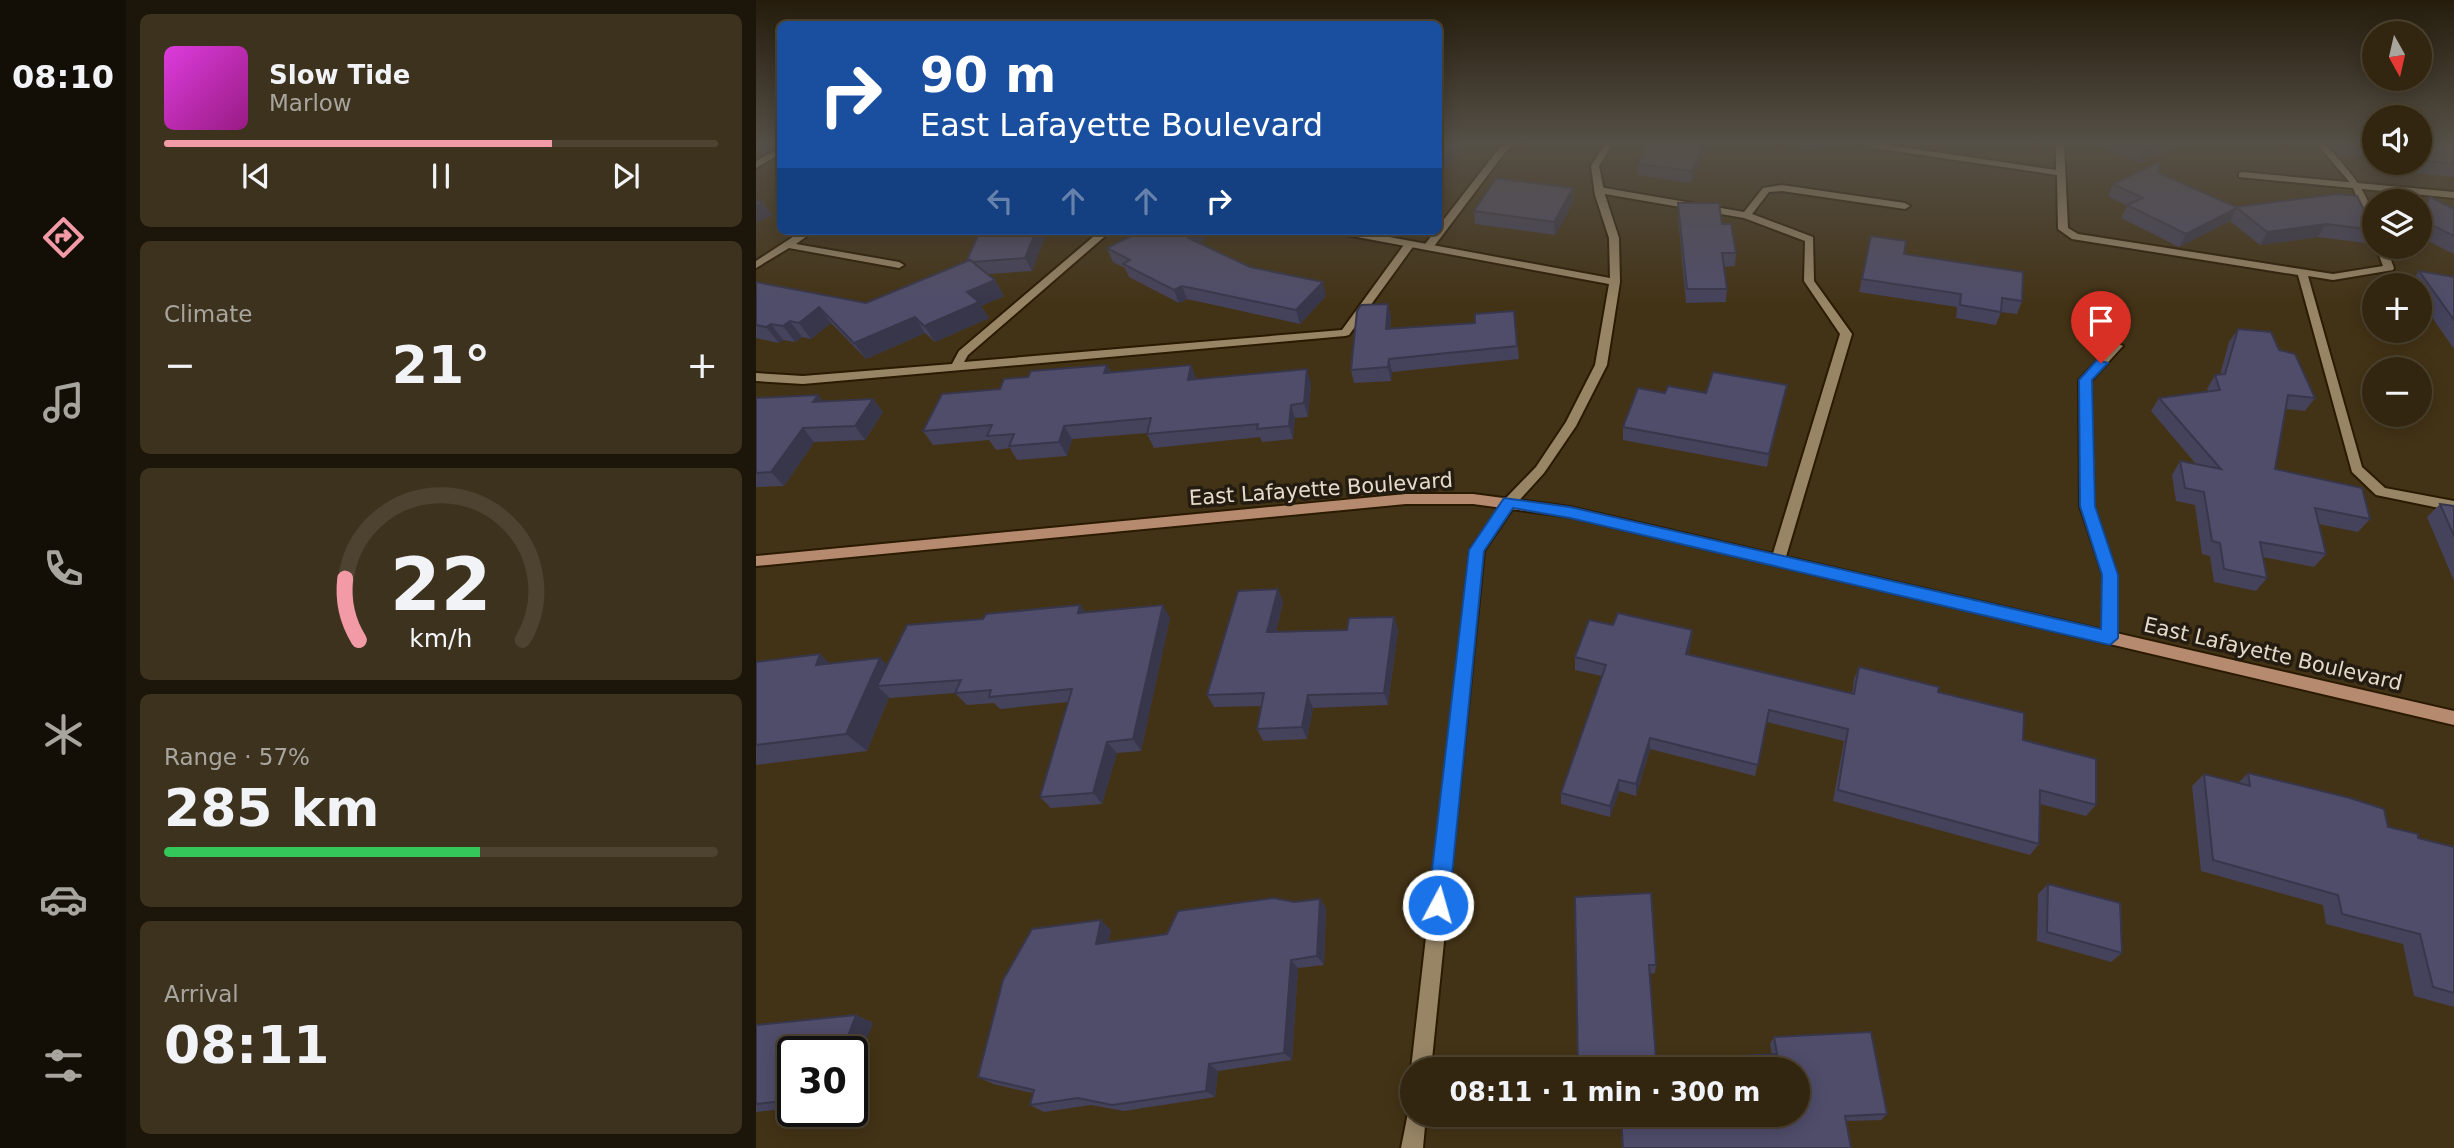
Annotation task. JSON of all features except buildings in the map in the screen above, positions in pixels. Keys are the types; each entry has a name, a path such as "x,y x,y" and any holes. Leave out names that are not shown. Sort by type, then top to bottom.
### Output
{"street":[{"path":"1442,229 1466,198"},
{"path":"1422,1057 1476,550 1510,502 1540,470 1572,423 1601,365 1615,282 1614,238 1601,198"},
{"path":"1653,198 1746,215 1810,239 1809,281 1846,334 1778,561"},
{"path":"1746,215 1760,198"},
{"path":"1847,198 1905,206"},
{"path":"2062,198 2063,229 2075,237 2333,277 2389,268 2386,259"},
{"path":"756,265 803,235"},
{"path":"955,368 963,353 1101,235"},
{"path":"1362,235 1615,282"},
{"path":"1428,247 1437,235"},
{"path":"788,244 899,265"},
{"path":"756,377 803,380 1345,333 1410,244"},
{"path":"2302,272 2356,469 2381,492 2454,506"},
{"path":"2110,638 2110,575 2087,506 2085,380 2117,346"},
{"name":"East Lafayette Boulevard","path":"756,561 1406,499 1510,502 1570,512 2454,718"},
{"path":"1412,1148 1415,1127"}],"route":[{"path":"1438,905 1476,550 1510,502 1570,512 2110,638 2110,575 2087,506 2085,380 2101,363"}]}
